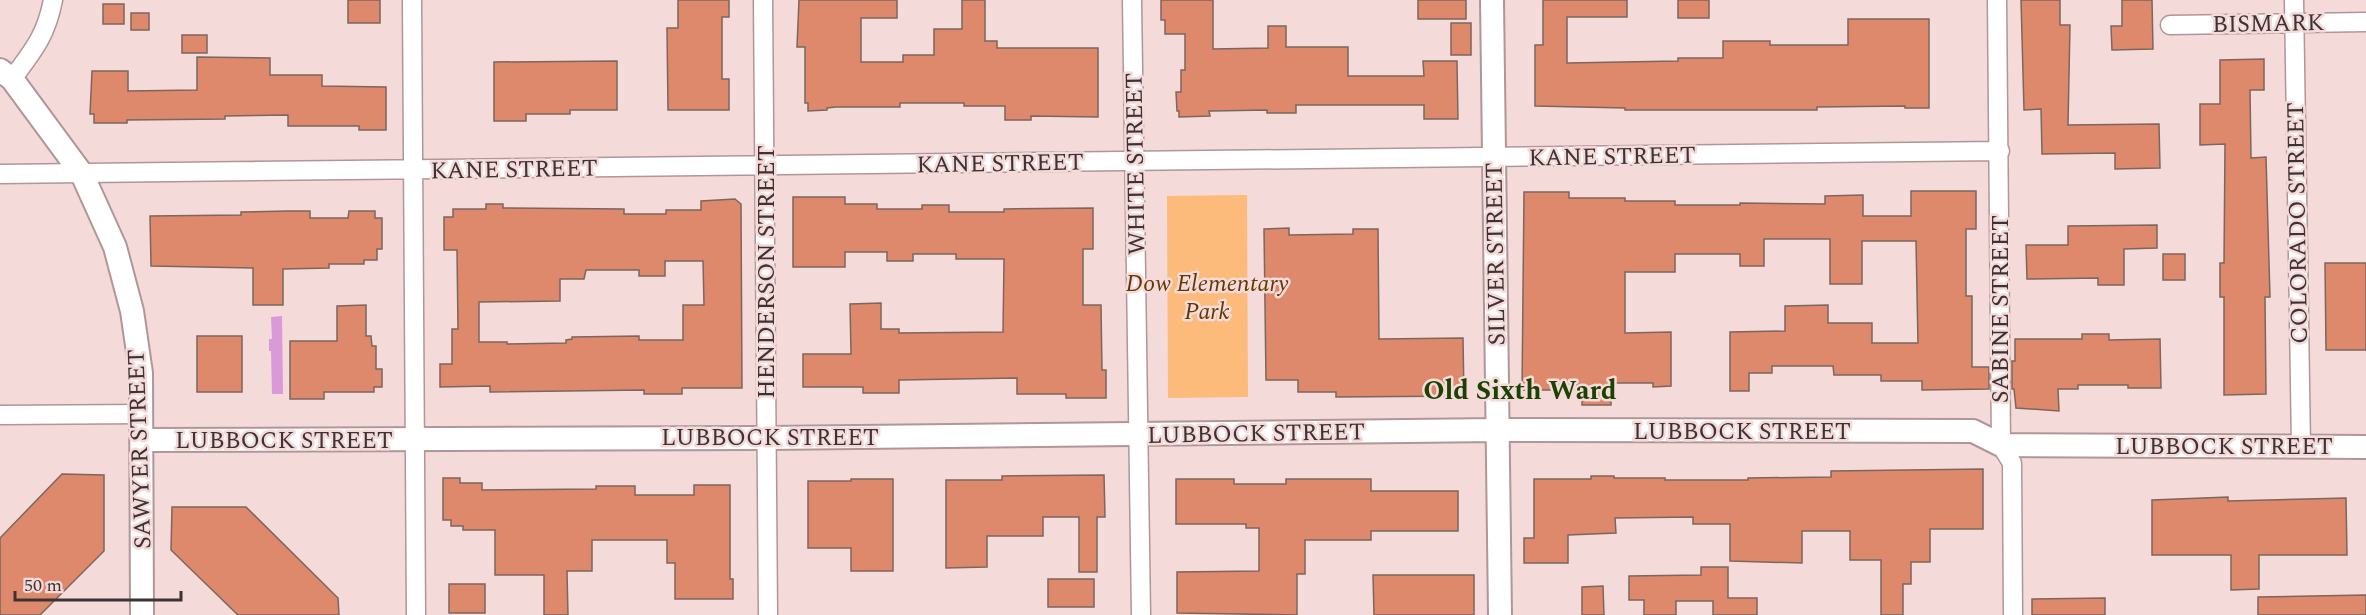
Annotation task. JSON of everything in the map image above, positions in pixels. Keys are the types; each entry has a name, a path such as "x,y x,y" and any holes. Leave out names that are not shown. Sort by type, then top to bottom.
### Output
{"street":[{"path":"6,74 40,43 50,17 53,0"},
{"path":"412,0 413,440 416,615"},
{"name":"HENDERSON STREET","path":"764,0 768,615"},
{"name":"WHITE STREET","path":"1132,0 1141,615"},
{"name":"SILVER STREET","path":"1492,0 1500,615"},
{"name":"SABINE STREET","path":"1997,0 2001,445 2012,463 2013,615"},
{"name":"COLORADO STREET","path":"2295,0 2301,447"},
{"name":"BISMARK","path":"2170,25 2366,22"},
{"name":"SAWYER STREET","path":"6,74 82,174 115,248 132,311 141,373 142,615"},
{"name":"KANE STREET","path":"0,174 2000,152"},
{"name":"LUBBOCK STREET","path":"0,415 142,414"},
{"name":"LUBBOCK STREET","path":"142,440 767,438 1497,430 1973,431 2001,445 2366,447"}],"green space":[{"name":"Dow Elementary Park","path":"1247,195 1248,397 1168,398 1167,196"}],"shaded area":[{"path":"282,316 283,394 272,394 271,351 269,351 269,339 272,339 271,317"}],"building":[{"path":"348,0 380,0 380,23 348,23"},
{"path":"678,0 729,0 729,17 722,17 722,79 729,79 729,110 668,110 667,28 678,28"},
{"path":"799,0 897,0 897,18 861,18 861,62 903,62 903,55 934,55 934,29 962,29 962,0 985,0 985,41 997,41 997,48 1098,48 1098,117 1031,116 1031,120 1005,120 1005,106 964,106 964,103 900,103 900,107 836,107 808,111 808,103 805,103 805,47 797,47"},
{"path":"1161,0 1213,0 1213,49 1268,48 1268,26 1286,26 1286,47 1348,47 1348,76 1424,76 1423,61 1457,61 1458,119 1424,119 1424,105 1296,105 1296,113 1267,113 1267,110 1209,111 1210,116 1179,117 1176,92 1181,92 1181,70 1185,70 1185,34 1165,34 1165,20 1161,20"},
{"path":"1418,0 1466,0 1466,19 1418,19"},
{"path":"1543,0 1627,0 1627,17 1567,17 1567,63 1723,58 1723,41 1770,41 1770,45 1848,45 1848,19 1929,19 1929,108 1905,108 1905,106 1817,107 1817,110 1625,110 1625,108 1535,106 1535,45 1543,45"},
{"path":"1678,0 1709,0 1709,18 1678,18"},
{"path":"2021,0 2060,0 2060,25 2070,25 2068,125 2159,124 2160,168 2115,169 2115,153 2042,154 2041,109 2024,110"},
{"path":"2122,0 2152,0 2153,49 2112,50 2111,26 2122,26"},
{"path":"103,4 124,4 124,24 103,24"},
{"path":"131,13 149,13 149,30 131,30"},
{"path":"1451,23 1471,23 1471,55 1451,55"},
{"path":"182,35 207,35 207,53 182,53"},
{"path":"197,57 270,58 270,75 322,75 322,86 386,87 386,130 359,130 359,126 288,126 288,115 94,123 94,114 90,114 92,71 128,71 128,91 197,90"},
{"path":"2264,59 2264,90 2250,90 2251,158 2266,157 2270,297 2265,297 2266,394 2224,395 2224,297 2220,297 2220,263 2224,263 2225,144 2200,145 2200,104 2220,104 2220,60"},
{"path":"617,61 617,110 570,110 570,114 526,114 526,121 494,121 494,62"},
{"path":"1911,191 1976,191 1976,229 1966,229 1966,296 1972,296 1972,367 1989,367 1989,389 1922,390 1922,381 1881,381 1881,375 1834,375 1833,366 1772,366 1772,373 1749,373 1749,391 1730,391 1730,332 1785,331 1785,306 1828,305 1828,323 1872,323 1872,343 1918,343 1916,241 1862,241 1862,284 1830,284 1830,239 1764,239 1764,266 1740,266 1740,254 1675,254 1675,272 1625,272 1625,333 1671,332 1671,386 1653,387 1653,383 1611,383 1611,405 1582,405 1582,390 1522,390 1524,192 1569,192 1569,198 1675,201 1675,205 1825,204 1825,196 1863,195 1863,216 1911,216"},
{"path":"793,197 845,197 845,204 877,204 877,209 922,209 922,205 949,205 949,212 1093,208 1093,249 1083,249 1083,305 1101,305 1102,370 1106,370 1106,398 1066,398 1066,394 1017,394 1017,378 899,380 899,393 863,393 863,387 803,387 803,354 851,354 850,304 881,303 881,329 899,329 899,333 1003,332 1004,259 956,259 956,254 913,254 913,261 887,261 887,252 845,252 845,267 793,267"},
{"path":"735,199 741,204 742,388 682,388 682,394 644,394 644,390 490,392 490,386 440,387 440,364 452,364 452,329 458,329 457,250 444,250 444,217 453,217 453,209 486,209 486,204 503,204 503,208 624,209 624,214 666,214 666,210 701,210 701,201","holes":["665,261 703,261 704,305 683,305 683,340 639,340 639,336 572,337 566,340 566,343 479,342 479,302 560,301 560,279 584,279 586,270 639,270 639,276 665,276"]},
{"path":"310,211 310,218 348,218 349,211 375,211 375,218 382,218 382,249 377,249 377,260 364,260 364,264 329,264 329,268 283,269 283,305 253,305 253,268 151,266 150,216 241,215 241,212"},
{"path":"2157,225 2157,248 2124,249 2124,285 2098,285 2098,278 2027,279 2026,245 2068,245 2068,226"},
{"path":"1289,228 1289,235 1353,234 1353,229 1378,229 1379,339 1463,338 1464,396 1336,397 1336,392 1298,392 1298,380 1266,380 1264,229"},
{"path":"2163,254 2185,254 2185,280 2163,280"},
{"path":"2325,263 2366,263 2366,350 2326,350"},
{"path":"366,305 366,336 371,336 372,346 376,346 376,369 382,369 382,387 374,387 374,392 324,392 324,399 290,399 290,341 337,341 337,306"},
{"path":"2082,334 2109,334 2109,340 2160,339 2161,388 2128,388 2128,385 2078,385 2078,389 2058,389 2059,411 2016,408 2014,389 2012,389 2015,339 2082,339"},
{"path":"197,336 242,336 242,392 197,392"},
{"path":"1983,469 1983,529 1930,529 1930,562 1911,562 1911,584 1903,584 1903,615 1881,615 1881,560 1850,560 1850,531 1802,531 1802,563 1730,561 1730,524 1693,524 1693,517 1615,518 1616,533 1568,535 1568,563 1524,563 1524,538 1534,538 1534,479 1591,479 1591,476 1614,476 1614,478 1665,478 1665,480 1748,480 1748,478 1831,477 1831,471"},
{"path":"62,474 104,475 104,551 40,615 0,615 0,538"},
{"path":"1104,475 1105,517 1097,517 1097,572 1079,572 1079,517 1043,517 1043,536 987,536 987,567 946,568 946,480 1002,480 1002,476"},
{"path":"443,478 460,478 460,483 482,483 482,490 596,489 596,486 635,486 635,495 694,495 694,485 730,485 730,579 733,579 733,599 675,599 675,563 667,563 667,540 592,540 592,571 567,571 568,615 544,615 544,575 495,575 495,530 463,530 463,526 451,526 451,520 443,520"},
{"path":"851,479 893,479 893,571 851,571 851,548 808,548 808,481 851,481"},
{"path":"1176,479 1234,479 1234,484 1286,484 1286,479 1371,479 1371,491 1458,491 1458,531 1371,531 1371,540 1305,540 1305,574 1297,574 1297,615 1177,613 1177,572 1259,571 1259,528 1246,528 1246,524 1176,524"},
{"path":"2228,497 2228,501 2346,498 2347,555 2259,555 2259,589 2231,590 2231,555 2152,555 2152,500"},
{"path":"172,507 246,507 338,598 339,615 238,615 171,550"},
{"path":"1701,567 1728,567 1728,598 1757,598 1757,615 1713,615 1713,601 1676,601 1676,615 1644,615 1644,600 1629,600 1629,576 1701,575"},
{"path":"1373,575 1474,575 1474,615 1374,615"},
{"path":"1048,579 1094,579 1094,607 1048,607"},
{"path":"449,584 485,584 485,613 449,613"},
{"path":"1603,586 1604,615 1582,615 1582,587"},
{"path":"2366,595 2366,615 2258,615 2258,597"},
{"path":"2105,598 2105,615 2032,615 2032,599"}],"district":[{"name":"Old Sixth Ward","path":"1520,390"}]}
